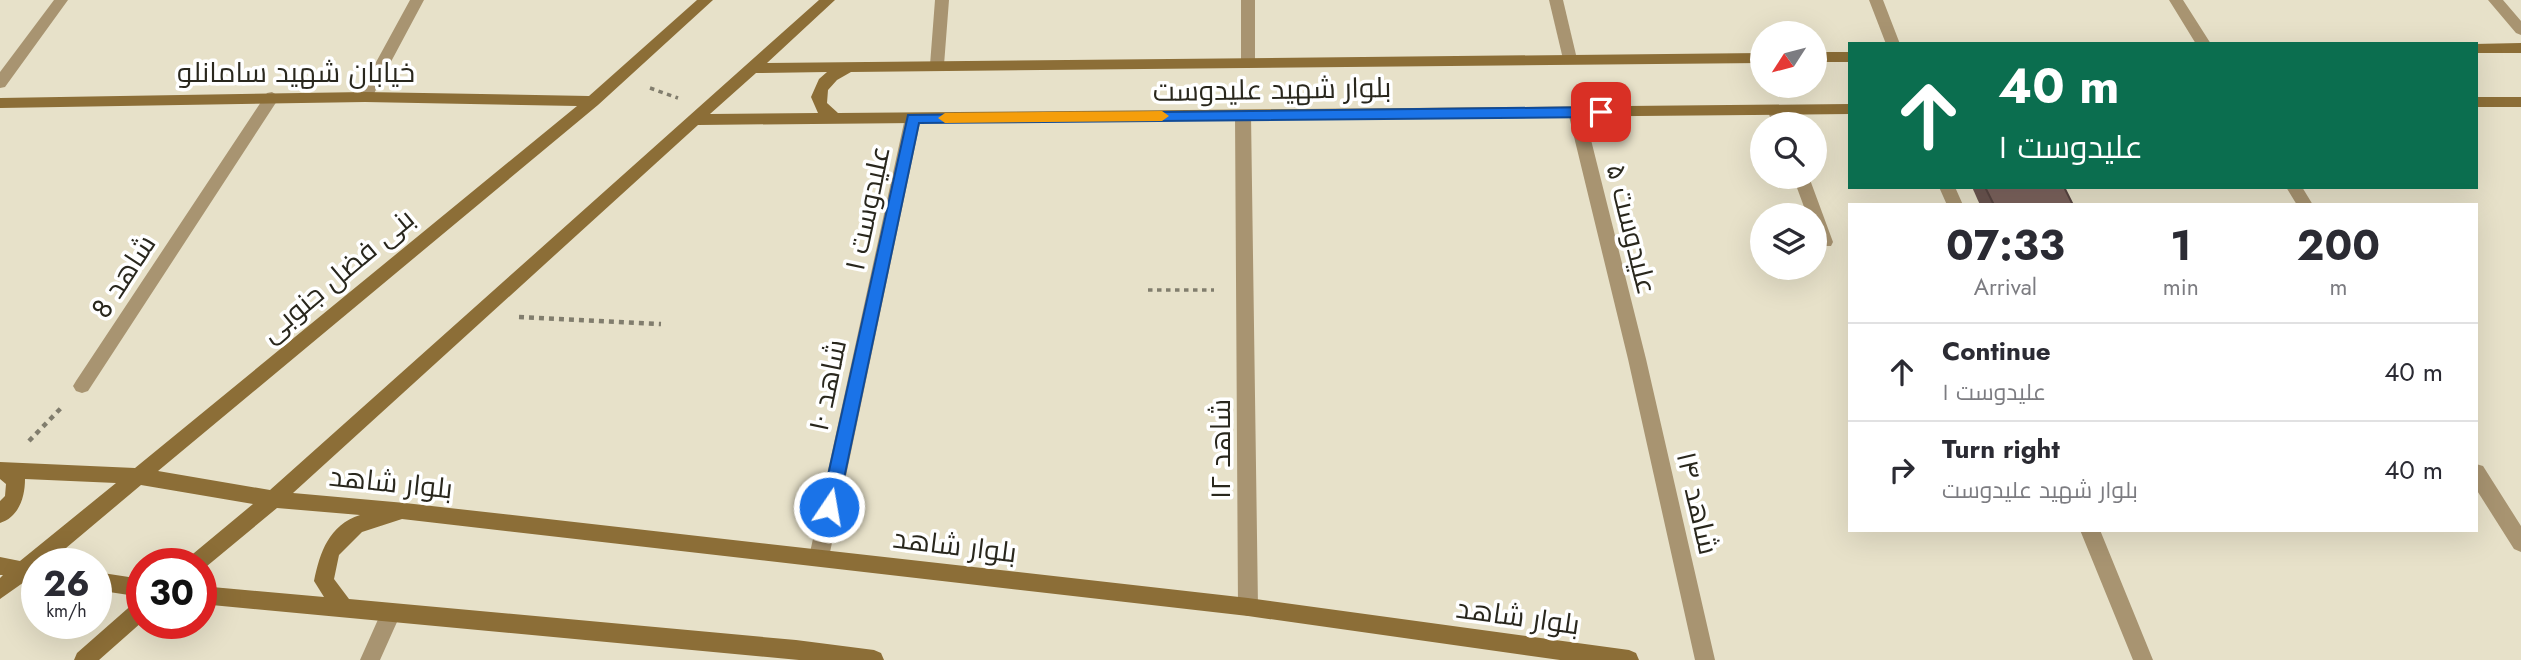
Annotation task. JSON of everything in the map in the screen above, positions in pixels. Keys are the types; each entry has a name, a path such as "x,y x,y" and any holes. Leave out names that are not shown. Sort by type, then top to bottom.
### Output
{"main road":[{"name":"بنی فضل جنوبی","path":"57,548 138,477 593,100 692,8 706,0"},
{"path":"214,548 273,499 828,0"},
{"path":"2478,48 2521,48"},
{"path":"1827,57 1848,57"},
{"name":"بلوار شهید علیدوست","path":"753,68 1750,58"},
{"path":"834,118 825,113 819,104 818,95 829,78 852,66"},
{"name":"خیابان شهید سامانلو","path":"0,103 272,97 593,100"},
{"path":"2478,102 2521,102"},
{"name":"بلوار شهید علیدوست","path":"1818,112 1848,108"},
{"name":"بلوار شهید علیدوست","path":"701,114 913,118 1576,112 1750,116"},
{"path":"1,470 138,477"},
{"path":"0,516 14,499 16,481 1,470"},
{"name":"بلوار شاهد","path":"138,477 273,499 405,511 1248,607 1629,660"},
{"path":"344,609 324,581 330,551 356,525 405,511"},
{"path":"0,566 21,570"},
{"name":"بنی فضل جنوبی","path":"0,590 21,577"},
{"path":"217,597 391,612 795,655 874,660"},
{"path":"84,660 126,623"}],"street":[{"path":"0,83 61,0"},
{"path":"365,97 417,0"},
{"path":"937,65 942,0"},
{"path":"1248,0 1248,61"},
{"path":"1556,0 1570,59"},
{"path":"1876,0 1892,42"},
{"path":"2176,0 2203,42"},
{"path":"2495,0 2521,30"},
{"name":"شاهد 8","path":"82,386 272,97"},
{"name":"علیدوست ۵","path":"1576,112 1636,359"},
{"name":"شاهد ۱۲","path":"1243,115 1247,290 1248,607"},
{"name":"علیدوست ۱","path":"872,308 913,118"},
{"name":"شاهد ۱۰","path":"819,557 872,308"},
{"name":"شاهد ۱۴","path":"1636,359 1705,660"},
{"path":"2478,475 2521,543"},
{"path":"2091,532 2143,660"},
{"path":"370,660 391,612"}],"path":[{"path":"619,77 701,114"},
{"path":"1148,290 1247,290"},
{"path":"478,314 661,324"},
{"path":"1,470 82,386"}],"building":[{"path":"1986,189 2065,189 2072,203 1993,203"}],"slow traffic":[{"path":"945,118 1162,116"}],"route":[{"path":"829,507 913,118 1601,112"}]}
